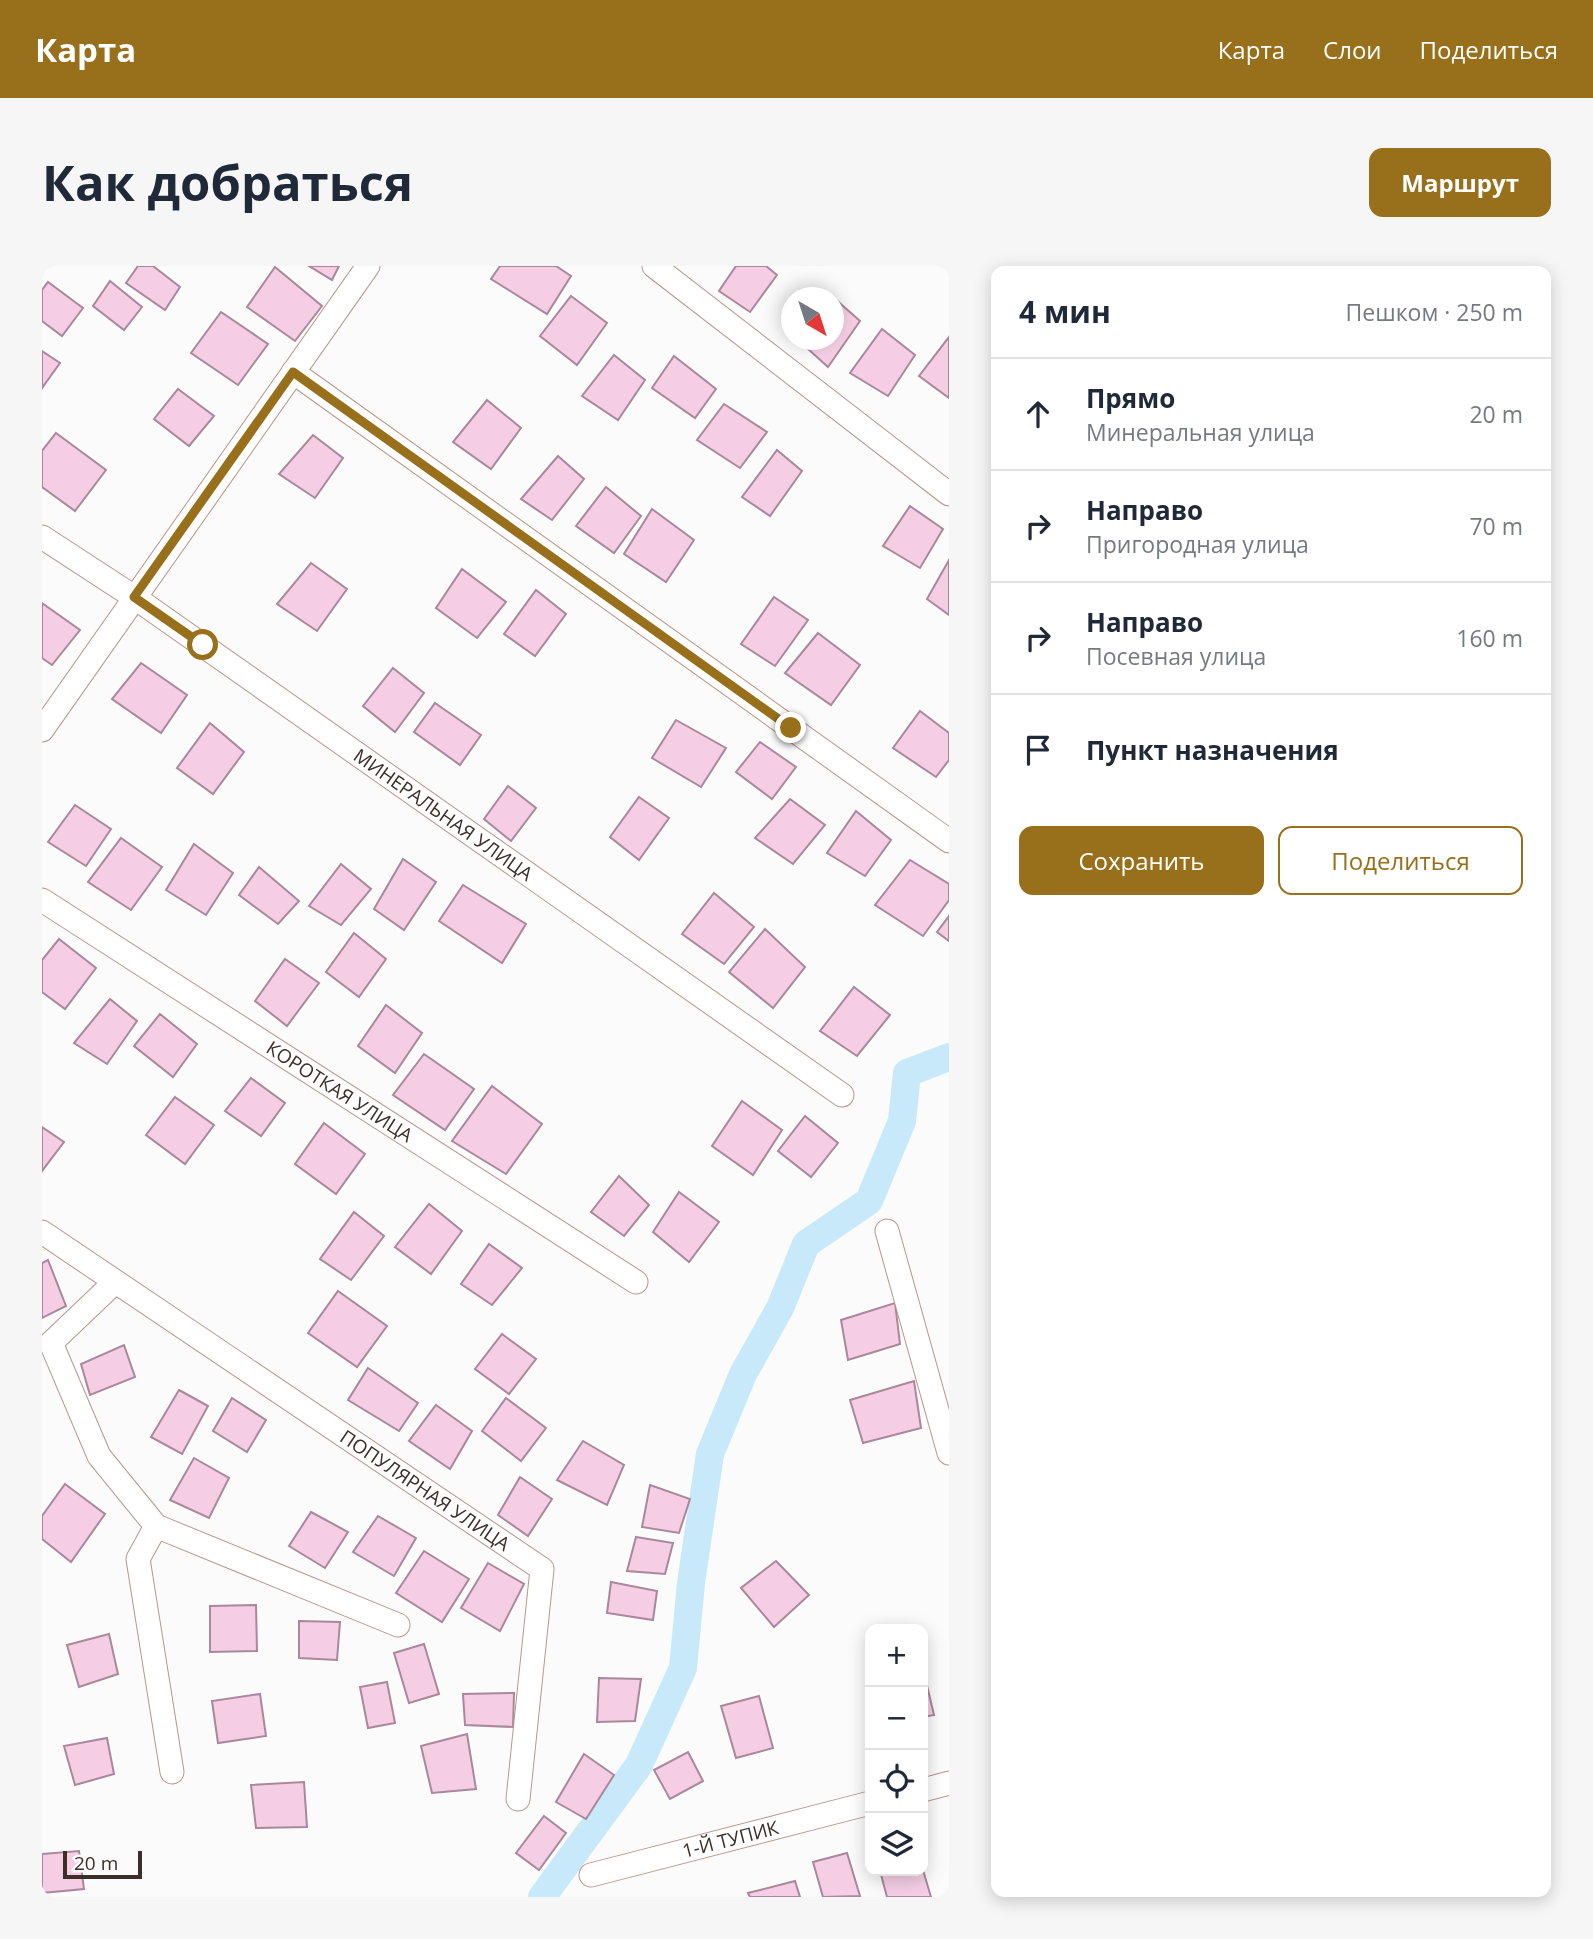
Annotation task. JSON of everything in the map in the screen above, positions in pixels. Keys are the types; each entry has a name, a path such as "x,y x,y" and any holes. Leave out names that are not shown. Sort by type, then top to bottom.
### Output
{"street":[{"path":"42,730 368,266"},
{"path":"654,266 949,494"},
{"path":"293,372 949,841"},
{"name":"МИНЕРАЛЬНАЯ УЛИЦА","path":"42,537 134,597 842,1095"},
{"name":"КОРОТКАЯ УЛИЦА","path":"42,900 636,1282"},
{"path":"887,1231 949,1453"},
{"name":"ПОПУЛЯРНАЯ УЛИЦА","path":"42,1232 542,1569 518,1800"},
{"path":"115,1282 51,1343 99,1456 156,1526 398,1625"},
{"path":"156,1526 138,1559 172,1772"},
{"path":"928,1789 949,1783"},
{"name":"1-Й ТУПИК","path":"591,1875 865,1804"}],"building":[{"path":"138,266 153,266 180,287 165,310 126,283"},
{"path":"309,266 339,266 332,280"},
{"path":"500,266 556,266 571,276 547,314 491,279"},
{"path":"736,266 766,266 777,275 750,312 719,291"},
{"path":"275,267 322,306 295,341 247,307"},
{"path":"110,281 142,307 124,330 93,306"},
{"path":"48,282 83,308 62,336 42,321 42,290"},
{"path":"571,296 607,323 577,365 540,336"},
{"path":"844,307 860,321 844,344"},
{"path":"221,312 268,344 238,385 191,353"},
{"path":"882,329 915,355 888,396 850,373"},
{"path":"949,337 949,398 919,376"},
{"path":"809,350 840,350 828,367"},
{"path":"42,351 60,363 42,388"},
{"path":"614,355 645,380 618,420 582,396"},
{"path":"674,356 716,389 695,418 652,388"},
{"path":"178,389 214,416 189,446 154,419"},
{"path":"487,400 521,428 491,469 453,442"},
{"path":"724,404 767,432 740,468 697,440"},
{"path":"56,433 106,470 75,511 42,487 42,451"},
{"path":"313,435 343,458 315,498 279,474"},
{"path":"777,450 802,471 770,516 742,497"},
{"path":"558,456 584,479 552,520 521,499"},
{"path":"606,487 641,516 614,553 576,526"},
{"path":"910,506 943,529 920,568 883,546"},
{"path":"652,509 694,540 666,582 624,554"},
{"path":"949,560 949,615 927,599"},
{"path":"311,563 347,589 317,631 277,604"},
{"path":"462,569 506,602 477,638 436,608"},
{"path":"536,590 566,614 535,656 504,634"},
{"path":"774,597 808,620 775,666 741,644"},
{"path":"42,603 80,630 52,665 42,658"},
{"path":"818,633 860,665 831,705 785,673"},
{"path":"141,663 187,695 161,733 112,699"},
{"path":"393,668 424,693 395,732 363,706"},
{"path":"435,703 481,735 460,765 414,732"},
{"path":"920,711 949,733 949,760 936,777 893,748"},
{"path":"676,720 726,748 701,787 652,758"},
{"path":"210,723 244,752 213,794 177,768"},
{"path":"760,742 796,767 772,799 736,772"},
{"path":"508,786 536,808 511,841 484,819"},
{"path":"639,797 669,818 639,860 610,837"},
{"path":"790,799 825,825 793,864 755,838"},
{"path":"75,805 111,829 86,866 48,842"},
{"path":"856,811 891,840 865,876 827,853"},
{"path":"121,838 162,867 131,910 88,882"},
{"path":"194,844 233,873 206,915 166,890"},
{"path":"403,859 436,882 404,930 374,909"},
{"path":"910,860 949,884 949,900 923,936 875,905"},
{"path":"341,864 371,889 341,925 309,906"},
{"path":"259,867 299,901 278,924 239,895"},
{"path":"463,885 526,924 502,963 439,921"},
{"path":"714,893 754,927 724,964 682,934"},
{"path":"949,916 949,941 937,932"},
{"path":"765,929 805,967 773,1008 729,972"},
{"path":"354,933 386,959 359,997 326,972"},
{"path":"59,939 96,968 65,1009 42,992 42,960"},
{"path":"285,959 319,983 287,1026 255,1001"},
{"path":"854,987 890,1015 857,1056 820,1031"},
{"path":"110,999 137,1021 107,1064 74,1043"},
{"path":"386,1005 422,1033 395,1073 358,1046"},
{"path":"160,1014 197,1044 173,1077 134,1046"},
{"path":"424,1054 474,1089 445,1130 393,1095"},
{"path":"251,1078 285,1103 261,1136 225,1111"},
{"path":"492,1086 542,1124 506,1174 452,1141"},
{"path":"175,1097 214,1125 185,1164 146,1135"},
{"path":"742,1101 782,1130 753,1175 712,1146"},
{"path":"805,1116 838,1143 811,1177 778,1151"},
{"path":"324,1123 365,1154 336,1194 295,1164"},
{"path":"42,1127 64,1142 42,1171"},
{"path":"619,1176 649,1205 624,1236 591,1212"},
{"path":"679,1192 719,1222 689,1262 653,1232"},
{"path":"429,1204 462,1231 431,1274 395,1247"},
{"path":"354,1212 384,1236 351,1280 320,1259"},
{"path":"489,1244 522,1268 492,1305 461,1284"},
{"path":"48,1260 66,1306 42,1318 42,1263"},
{"path":"338,1291 387,1326 357,1367 308,1333"},
{"path":"895,1303 900,1344 848,1360 841,1320"},
{"path":"502,1334 536,1359 509,1394 475,1369"},
{"path":"124,1345 135,1377 90,1395 81,1364"},
{"path":"368,1368 418,1403 399,1431 348,1400"},
{"path":"914,1381 921,1428 863,1443 850,1400"},
{"path":"179,1390 208,1406 182,1454 151,1437"},
{"path":"232,1398 266,1420 247,1452 213,1431"},
{"path":"506,1398 546,1428 521,1461 482,1431"},
{"path":"436,1405 472,1431 450,1469 409,1441"},
{"path":"583,1441 624,1465 607,1505 557,1480"},
{"path":"194,1458 229,1478 209,1518 170,1500"},
{"path":"520,1477 552,1499 528,1536 498,1515"},
{"path":"65,1484 105,1514 71,1562 42,1539 42,1516"},
{"path":"650,1485 690,1499 679,1533 642,1527"},
{"path":"311,1512 348,1532 325,1568 289,1546"},
{"path":"378,1516 416,1538 394,1576 353,1552"},
{"path":"636,1537 673,1543 665,1574 627,1571"},
{"path":"424,1551 469,1579 442,1622 396,1593"},
{"path":"776,1561 809,1595 774,1627 741,1588"},
{"path":"488,1563 524,1584 500,1631 461,1608"},
{"path":"611,1582 657,1591 653,1620 607,1613"},
{"path":"256,1605 257,1651 210,1652 210,1606"},
{"path":"299,1621 340,1622 337,1660 299,1658"},
{"path":"109,1634 118,1674 79,1687 67,1645"},
{"path":"424,1644 439,1694 409,1703 394,1653"},
{"path":"599,1678 641,1679 635,1721 597,1722"},
{"path":"387,1682 395,1723 368,1728 360,1687"},
{"path":"928,1690 934,1715 928,1716"},
{"path":"514,1693 513,1727 465,1725 463,1694"},
{"path":"260,1694 266,1736 218,1743 212,1701"},
{"path":"759,1696 773,1748 736,1758 721,1706"},
{"path":"467,1734 476,1789 432,1793 421,1746"},
{"path":"107,1738 114,1774 75,1785 64,1746"},
{"path":"688,1752 703,1781 670,1799 654,1770"},
{"path":"584,1754 614,1775 586,1819 556,1802"},
{"path":"304,1782 307,1827 256,1828 251,1785"},
{"path":"544,1816 566,1833 539,1870 516,1853"},
{"path":"79,1851 84,1889 42,1893 42,1854"},
{"path":"847,1853 860,1896 823,1897 813,1862"},
{"path":"881,1876 925,1876 931,1897 887,1897"},
{"path":"795,1881 800,1897 750,1897 748,1893"}],"waterway":[{"path":"542,1897 639,1765 683,1668 691,1583 710,1454 743,1374 780,1308 806,1244 869,1201 902,1121 907,1073 949,1057"}],"route":[{"path":"203,645 134,597 293,372 791,728"}]}
